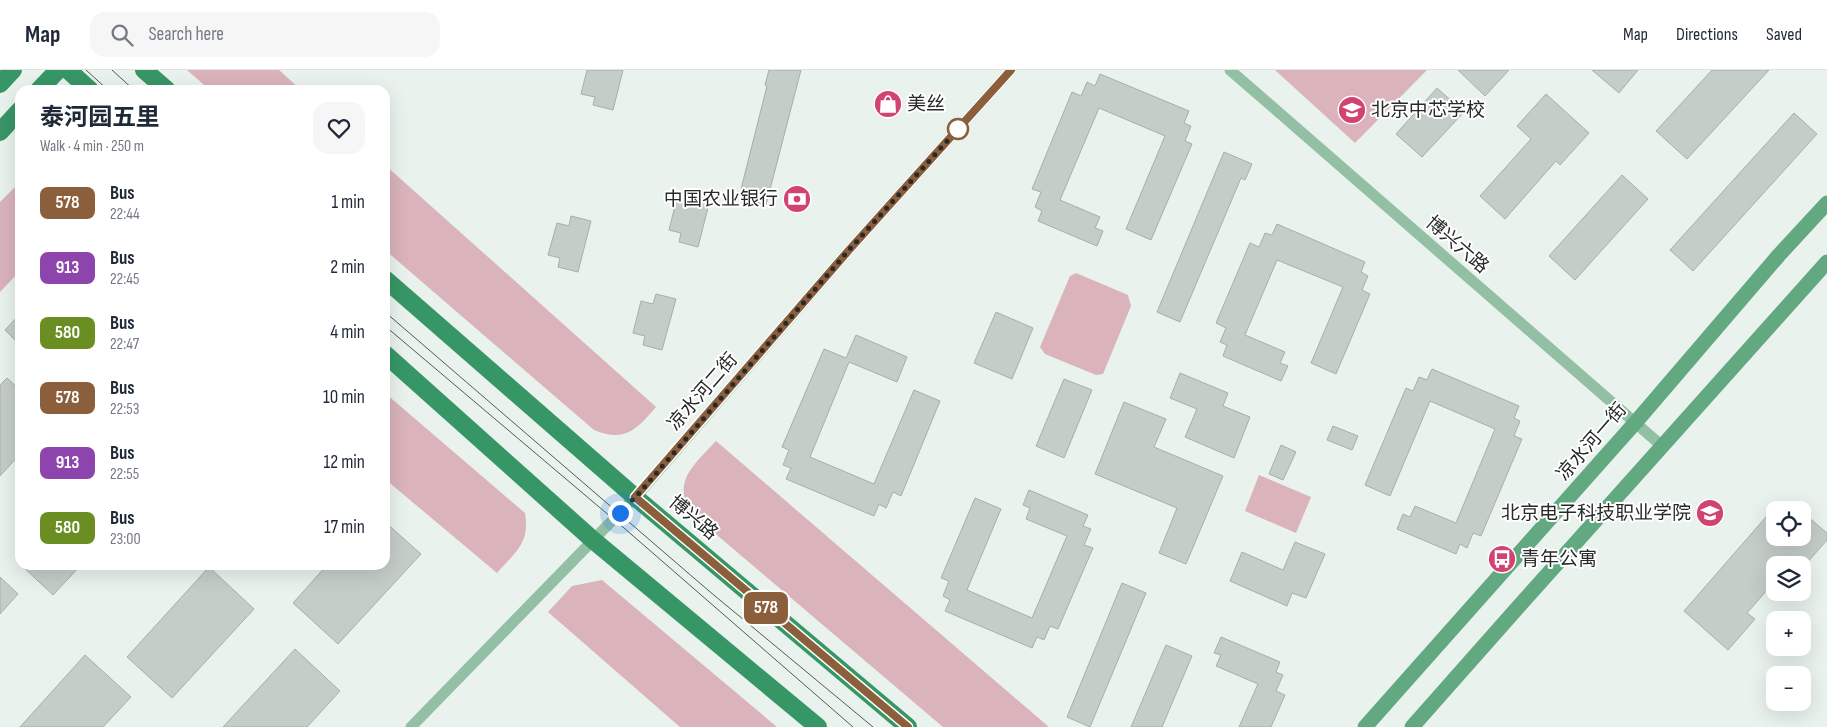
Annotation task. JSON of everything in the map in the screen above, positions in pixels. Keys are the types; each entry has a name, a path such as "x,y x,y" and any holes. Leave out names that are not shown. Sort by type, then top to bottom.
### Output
{"main road":[{"path":"0,84 13,70"},
{"path":"44,85 58,70"},
{"path":"68,70 84,85"},
{"path":"144,70 161,85"},
{"path":"0,132 15,116"},
{"name":"凉水河一街","path":"1365,727 1635,423 1827,202"},
{"path":"1412,727 1827,262"},
{"name":"博兴路","path":"390,283 635,497 908,727"},
{"path":"390,358 593,540 818,727"}],"street":[{"name":"凉水河二街","path":"411,727 635,497 849,250 1011,70"},
{"name":"博兴六路","path":"1230,70 1662,446"}],"shaded area":[{"path":"187,70 279,70 296,85 204,85"},
{"name":"北京中芯学校","path":"1275,70 1427,70 1355,143"},
{"path":"390,169 656,407 643,422 630,432 614,435 594,430 390,254"},
{"path":"15,187 15,276 0,292 0,202"},
{"path":"1076,273 1128,295 1131,306 1103,374 1096,375 1045,354 1040,347 1070,276"},
{"path":"390,397 525,513 526,524 523,540 516,553 497,573 390,483"},
{"path":"716,441 1049,727 943,727 691,513 684,491 688,473"},
{"path":"1259,475 1311,497 1296,533 1245,511"},
{"path":"602,580 777,727 680,727 548,612 572,586"}],"building":[{"path":"587,70 623,70 613,110 593,105 595,97 581,94"},
{"path":"769,70 801,70 766,205 746,200 748,191 741,189 767,86 765,85"},
{"path":"1458,70 1509,70 1485,96"},
{"path":"1592,70 1638,70 1619,93"},
{"path":"1712,70 1769,70 1687,159 1656,131"},
{"path":"1100,74 1189,111 1184,123 1191,126 1185,141 1192,144 1151,240 1126,229 1165,136 1099,108 1060,200 1100,217 1095,228 1103,231 1097,246 1038,221 1042,211 1035,207 1041,192 1032,189 1072,92 1081,96 1087,82 1095,86"},
{"path":"1437,88 1464,112 1422,157 1396,134"},
{"path":"1546,94 1589,133 1560,165 1556,161 1505,219 1480,196 1531,139 1517,126"},
{"path":"1794,113 1817,134 1693,271 1670,250"},
{"path":"1224,152 1252,164 1245,180 1241,178 1180,322 1157,312"},
{"path":"1622,175 1648,199 1575,280 1549,256"},
{"path":"692,191 711,196 698,247 679,242 681,233 669,230 677,198 689,201"},
{"path":"571,216 591,221 578,272 558,267 560,258 548,255 557,223 569,226"},
{"path":"1277,224 1365,262 1361,272 1368,276 1362,290 1370,294 1336,374 1311,363 1343,287 1277,260 1245,335 1285,352 1280,363 1288,366 1281,381 1223,356 1227,345 1220,342 1226,328 1216,323 1250,243 1259,247 1265,233 1272,235"},
{"path":"656,294 676,299 662,350 643,345 645,336 633,333 641,301 653,304"},
{"path":"996,312 1033,328 1012,379 974,363"},
{"path":"15,319 15,340 5,330"},
{"path":"856,335 907,357 897,382 849,362 810,457 874,484 914,390 940,401 901,496 893,492 886,508 879,504 874,516 786,479 791,468 783,465 789,450 782,447 824,349 846,358"},
{"path":"1432,369 1519,406 1514,418 1520,421 1514,436 1522,439 1481,536 1473,533 1467,548 1460,544 1456,554 1397,529 1403,514 1410,517 1415,506 1456,523 1495,429 1430,401 1390,496 1365,485 1406,388 1413,391 1419,377 1427,380"},
{"path":"1180,373 1228,393 1223,406 1250,417 1234,458 1185,437 1197,409 1170,398"},
{"path":"7,378 15,385 15,460 0,476 0,385"},
{"path":"1064,379 1092,390 1064,458 1036,446"},
{"path":"1124,402 1166,419 1154,447 1223,476 1186,564 1159,553 1177,508 1095,474"},
{"path":"1333,426 1358,436 1352,450 1327,440"},
{"path":"1281,445 1296,452 1283,480 1269,474"},
{"path":"1029,490 1088,515 1083,526 1091,529 1084,545 1093,548 1058,629 1050,626 1044,640 1037,637 1032,648 945,611 950,600 943,596 949,581 941,578 975,498 1001,509 967,590 1032,618 1067,536 1026,519 1030,508 1023,505"},
{"path":"1766,517 1766,546 1811,546 1811,520 1827,533 1827,540 1811,558 1811,556 1766,556 1766,591 1747,613 1755,619 1728,650 1684,611"},
{"path":"390,526 421,554 338,644 293,603 323,570 390,570"},
{"path":"1295,542 1325,554 1306,598 1292,593 1287,606 1230,581 1242,552 1283,570"},
{"path":"26,570 76,570 53,595"},
{"path":"206,570 212,570 254,609 172,698 127,657"},
{"path":"0,577 18,594 0,614"},
{"path":"1122,583 1146,593 1090,727 1067,717"},
{"path":"1221,637 1280,662 1276,672 1283,675 1276,691 1285,695 1271,727 1239,727 1258,684 1216,666 1221,655 1214,653"},
{"path":"1166,645 1192,656 1162,727 1131,727"},
{"path":"295,649 340,691 307,727 223,727"},
{"path":"85,655 131,697 103,727 20,727"}],"tram line":[{"path":"86,70 102,85"},
{"path":"112,70 128,85"},
{"path":"390,316 709,591 873,727"},
{"path":"390,330 624,528 853,727"}],"bus line":[{"name":"578","path":"908,727 635,497 849,250 1011,70"}],"place":[{"name":"美丝","path":"888,104"},
{"name":"北京中芯学校","path":"1352,110"},
{"name":"中国农业银行","path":"797,199"},
{"name":"北京电子科技职业学院","path":"1710,513"},
{"name":"青年公寓","path":"1502,559"}],"route":[{"path":"620,513 849,250 958,129"}]}
